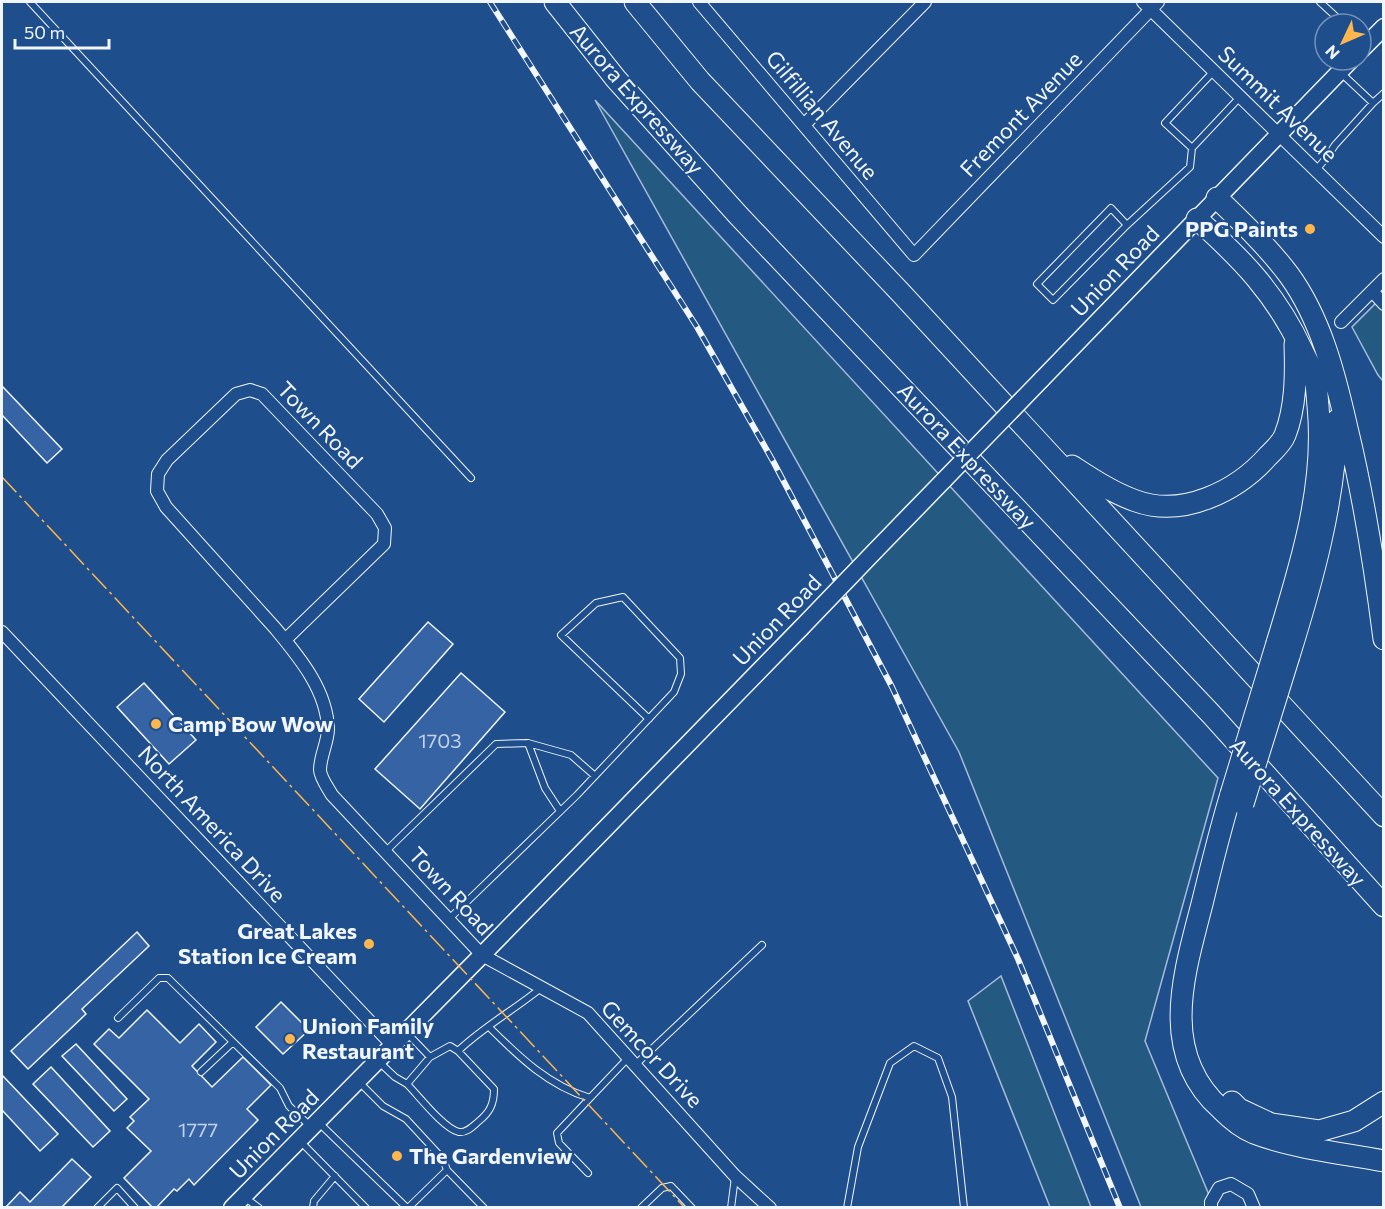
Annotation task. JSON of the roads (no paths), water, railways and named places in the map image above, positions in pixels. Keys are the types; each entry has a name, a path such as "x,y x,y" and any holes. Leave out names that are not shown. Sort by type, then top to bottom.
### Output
{"highway":[{"name":"Aurora Expressway","path":"555,2 616,80 738,215 1211,714 1383,906"},
{"path":"634,2 700,81 1048,451 1383,816"},
{"path":"1217,198 1248,228 1289,276 1318,327 1338,389 1364,503 1383,639"},
{"path":"1197,219 1267,289 1295,335 1315,379 1320,428 1315,498 1283,649"},
{"path":"1048,451 1104,486 1137,502 1166,507 1194,502 1232,488 1259,466 1284,438 1292,415 1295,335"},
{"path":"1338,389 1336,458 1325,523 1283,649 1184,976 1180,1008 1186,1052 1194,1074 1209,1099 1230,1118 1253,1132 1296,1144 1383,1161"},
{"path":"1237,799 1194,975 1192,1010 1194,1040 1203,1065 1216,1088 1239,1109 1271,1124 1319,1131 1354,1121 1383,1102"},
{"path":"1368,890 1383,917"}],"main road":[{"name":"Union Road","path":"238,1202 801,628 1340,72"}],"street":[{"name":"Gilfillian Avenue","path":"699,2 914,255"},
{"path":"804,125 925,2"},
{"name":"Summit Avenue","path":"1151,4 1214,71 1383,237"},
{"name":"Fremont Avenue","path":"914,255 1151,4"},
{"path":"1341,322 1383,279"},
{"path":"1372,291 1383,304"},
{"name":"Town Road","path":"285,640 384,544 385,528 377,514 262,394 250,390 236,394 167,460 158,474 157,491 166,507 303,662 325,705 328,730 320,772 332,795 482,955"},
{"name":"North America Drive","path":"2,632 393,1046"},
{"name":"Gemcor Drive","path":"482,955 588,1013 735,1176 770,1208"},
{"path":"1211,1208 1211,1202 1219,1188 1231,1184 1248,1194 1254,1208"}],"lane":[{"path":"30,2 471,478"},
{"path":"1192,148 1165,123 1214,71"},
{"path":"1350,72 1373,103"},
{"path":"1316,170 1335,145 1383,93"},
{"path":"1127,225 1111,208 1037,284 1053,300 1127,225 1190,167 1192,148 1240,97"},
{"path":"449,919 560,812 595,776 649,719 674,692 681,674 680,658 624,597 596,603 561,635 649,719"},
{"path":"385,852 496,744 528,743 571,755 595,776"},
{"path":"528,743 545,788 560,812"},
{"path":"588,1173 558,1143 556,1132 590,1098 762,945"},
{"path":"118,1018 159,978 168,978 280,1088 289,1106 315,1125 408,1208 447,1170"},
{"path":"458,1051 474,1036 489,1028 541,988"},
{"path":"489,1028 526,1064 571,1093 590,1098"},
{"path":"406,1033 430,1057"},
{"path":"201,1072 233,1042"},
{"path":"377,1061 407,1084 448,1126 458,1132 467,1131 489,1113 494,1100 494,1089 458,1051 450,1046 430,1057 407,1084"},
{"path":"847,1208 858,1147 890,1063 914,1046 938,1058 952,1097 964,1208"},
{"path":"358,1081 383,1106 406,1119 443,1159 447,1170 484,1208"},
{"path":"299,1140 366,1208"},
{"path":"313,1208 314,1201 335,1176"},
{"path":"731,1208 735,1176"},
{"path":"641,1208 662,1188 671,1186 692,1208"},
{"path":"97,1208 117,1188 135,1208"},
{"path":"238,1202 259,1208"}],"railway":[{"path":"490,2 697,327 773,461 892,687 1018,959 1120,1208"}],"place":[{"name":"PPG Paints","path":"1310,229"},
{"name":"Camp Bow Wow","path":"156,724"},
{"name":"Great Lakes Station Ice Cream","path":"369,944"},
{"name":"Union Family Restaurant","path":"290,1039"},
{"name":"The Gardenview","path":"397,1156"}]}
